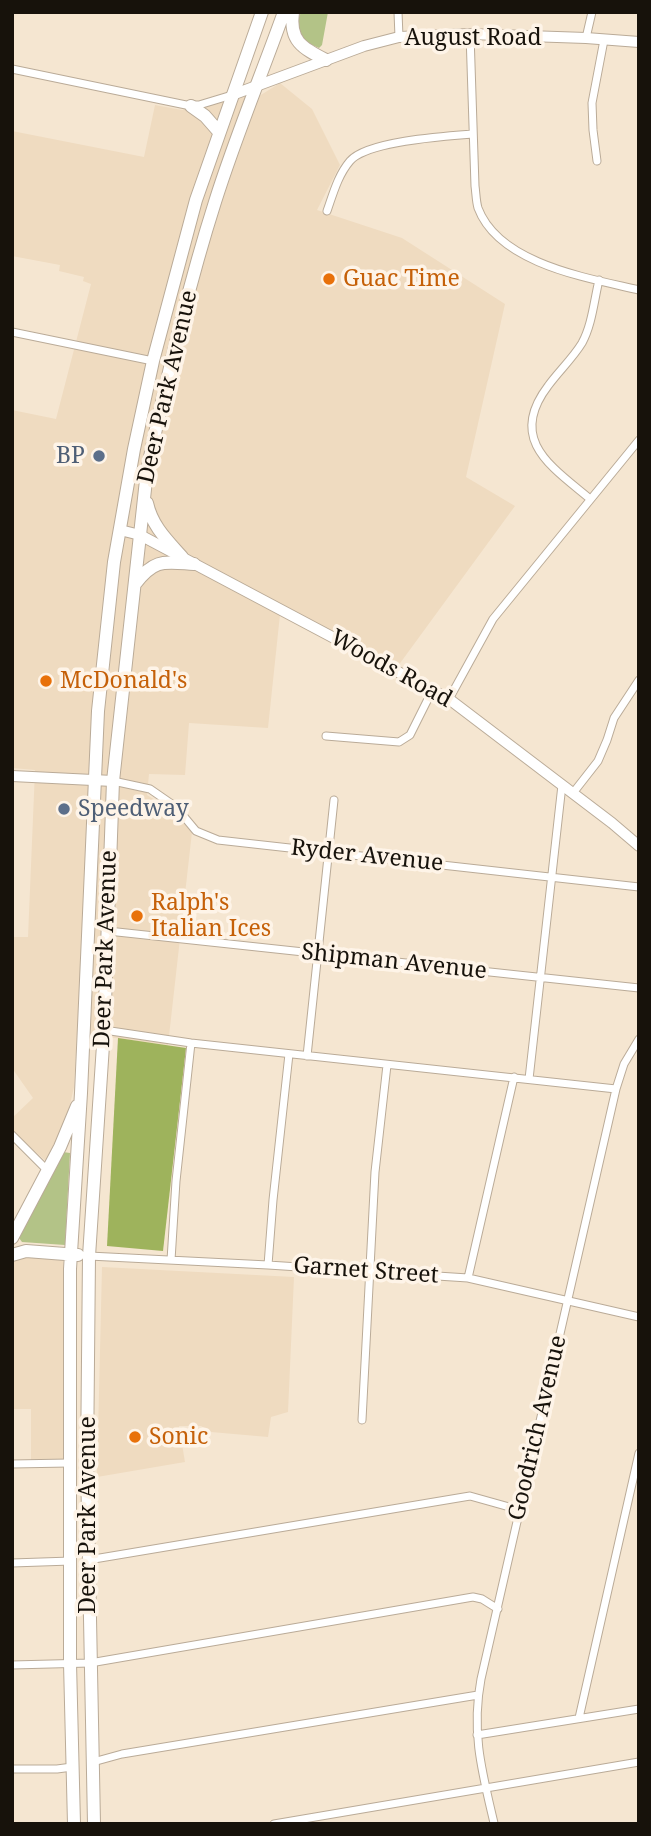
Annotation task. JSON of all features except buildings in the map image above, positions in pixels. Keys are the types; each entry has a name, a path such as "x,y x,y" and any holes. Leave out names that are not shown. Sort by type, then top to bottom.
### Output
{"main road":[{"name":"Deer Park Avenue","path":"74,1824 70,1663 70,1254 81,1093 98,711 114,562 153,361 188,225 262,12"},
{"name":"Deer Park Avenue","path":"94,1824 87,1452 89,1256 104,1030 113,781 147,471 160,411 214,203 244,115 284,12"},
{"path":"293,12 292,28 299,44 326,60"},
{"path":"191,106 205,116 219,132"},
{"path":"145,493 149,514 156,529 188,560"},
{"path":"135,584 149,567 188,560"},
{"path":"12,1238 66,1133 81,1093"},
{"path":"12,1255 26,1251 89,1256"}],"street":[{"path":"398,12 398,37"},
{"path":"586,38 592,12"},
{"name":"August Road","path":"232,94 364,46 398,37 470,34 639,42"},
{"path":"470,34 475,186 478,206 486,224 499,238 554,269 639,290"},
{"path":"597,161 592,103 604,40"},
{"path":"12,69 191,106 232,94"},
{"path":"327,211 341,174 352,159 368,150 432,137 473,134"},
{"path":"590,499 547,463 537,450 532,432 537,402 581,344 587,331 599,280"},
{"path":"12,332 153,361"},
{"path":"449,699 493,619 639,440"},
{"name":"Woods Road","path":"120,530 140,535 449,699 639,846"},
{"path":"573,793 598,761 614,718 639,680"},
{"path":"326,736 399,742 410,734 432,691"},
{"path":"12,776 113,781"},
{"name":"Ryder Avenue","path":"113,781 150,789 176,807 196,831 218,840 639,887"},
{"path":"530,1079 562,785"},
{"path":"307,1056 334,800"},
{"name":"Shipman Avenue","path":"108,931 639,988"},
{"path":"104,1030 191,1043 616,1089"},
{"name":"Goodrich Avenue","path":"494,1823 477,1735 478,1695 616,1089 624,1064 639,1039"},
{"path":"171,1260 176,1181 191,1043"},
{"path":"268,1265 272,1200 289,1054"},
{"path":"362,1420 374,1172 387,1065"},
{"path":"468,1278 514,1077"},
{"path":"12,1135 47,1170"},
{"name":"Garnet Street","path":"89,1256 468,1278 639,1317"},
{"path":"579,1718 639,1453"},
{"path":"12,1464 69,1462"},
{"path":"88,1561 470,1496 520,1510"},
{"path":"12,1563 71,1561"},
{"path":"12,1665 90,1663 472,1597 482,1599 498,1609"},
{"path":"93,1762 478,1695"},
{"path":"477,1735 639,1709"},
{"path":"274,1824 639,1762"},
{"path":"12,1769 72,1767"}],"shaded area":[{"path":"280,83 312,109 340,165 317,210 402,238 505,304 466,477 515,506 398,666 281,605 268,728 189,723 185,775 149,774 147,795 168,808 192,832 168,1045 77,1033 74,1087 66,1122 48,1163 12,1131 12,1118 33,1098 12,1068 12,937 28,937 35,770 12,768 12,410 56,419 91,284 83,281 84,277 59,271 60,265 12,256 12,131 144,157 155,105 182,110 239,93 256,98"},
{"path":"21,1256 63,1260 66,1459 31,1460 31,1409 12,1409 12,1261"},
{"path":"102,1267 294,1277 288,1412 271,1417 268,1437 211,1432 201,1426 179,1426 185,1462 97,1477"}],"green space":[{"path":"301,12 328,12 322,45 319,48 301,40 297,23"},
{"path":"118,1038 186,1048 163,1251 107,1246"},
{"path":"63,1152 70,1153 65,1245 22,1242 20,1235"}],"place":[{"name":"Guac Time","path":"329,279"},
{"name":"BP","path":"99,456"},
{"name":"McDonald's","path":"46,681"},
{"name":"Speedway","path":"64,809"},
{"name":"Ralph's Italian Ices","path":"137,916"},
{"name":"Sonic","path":"135,1437"}]}
